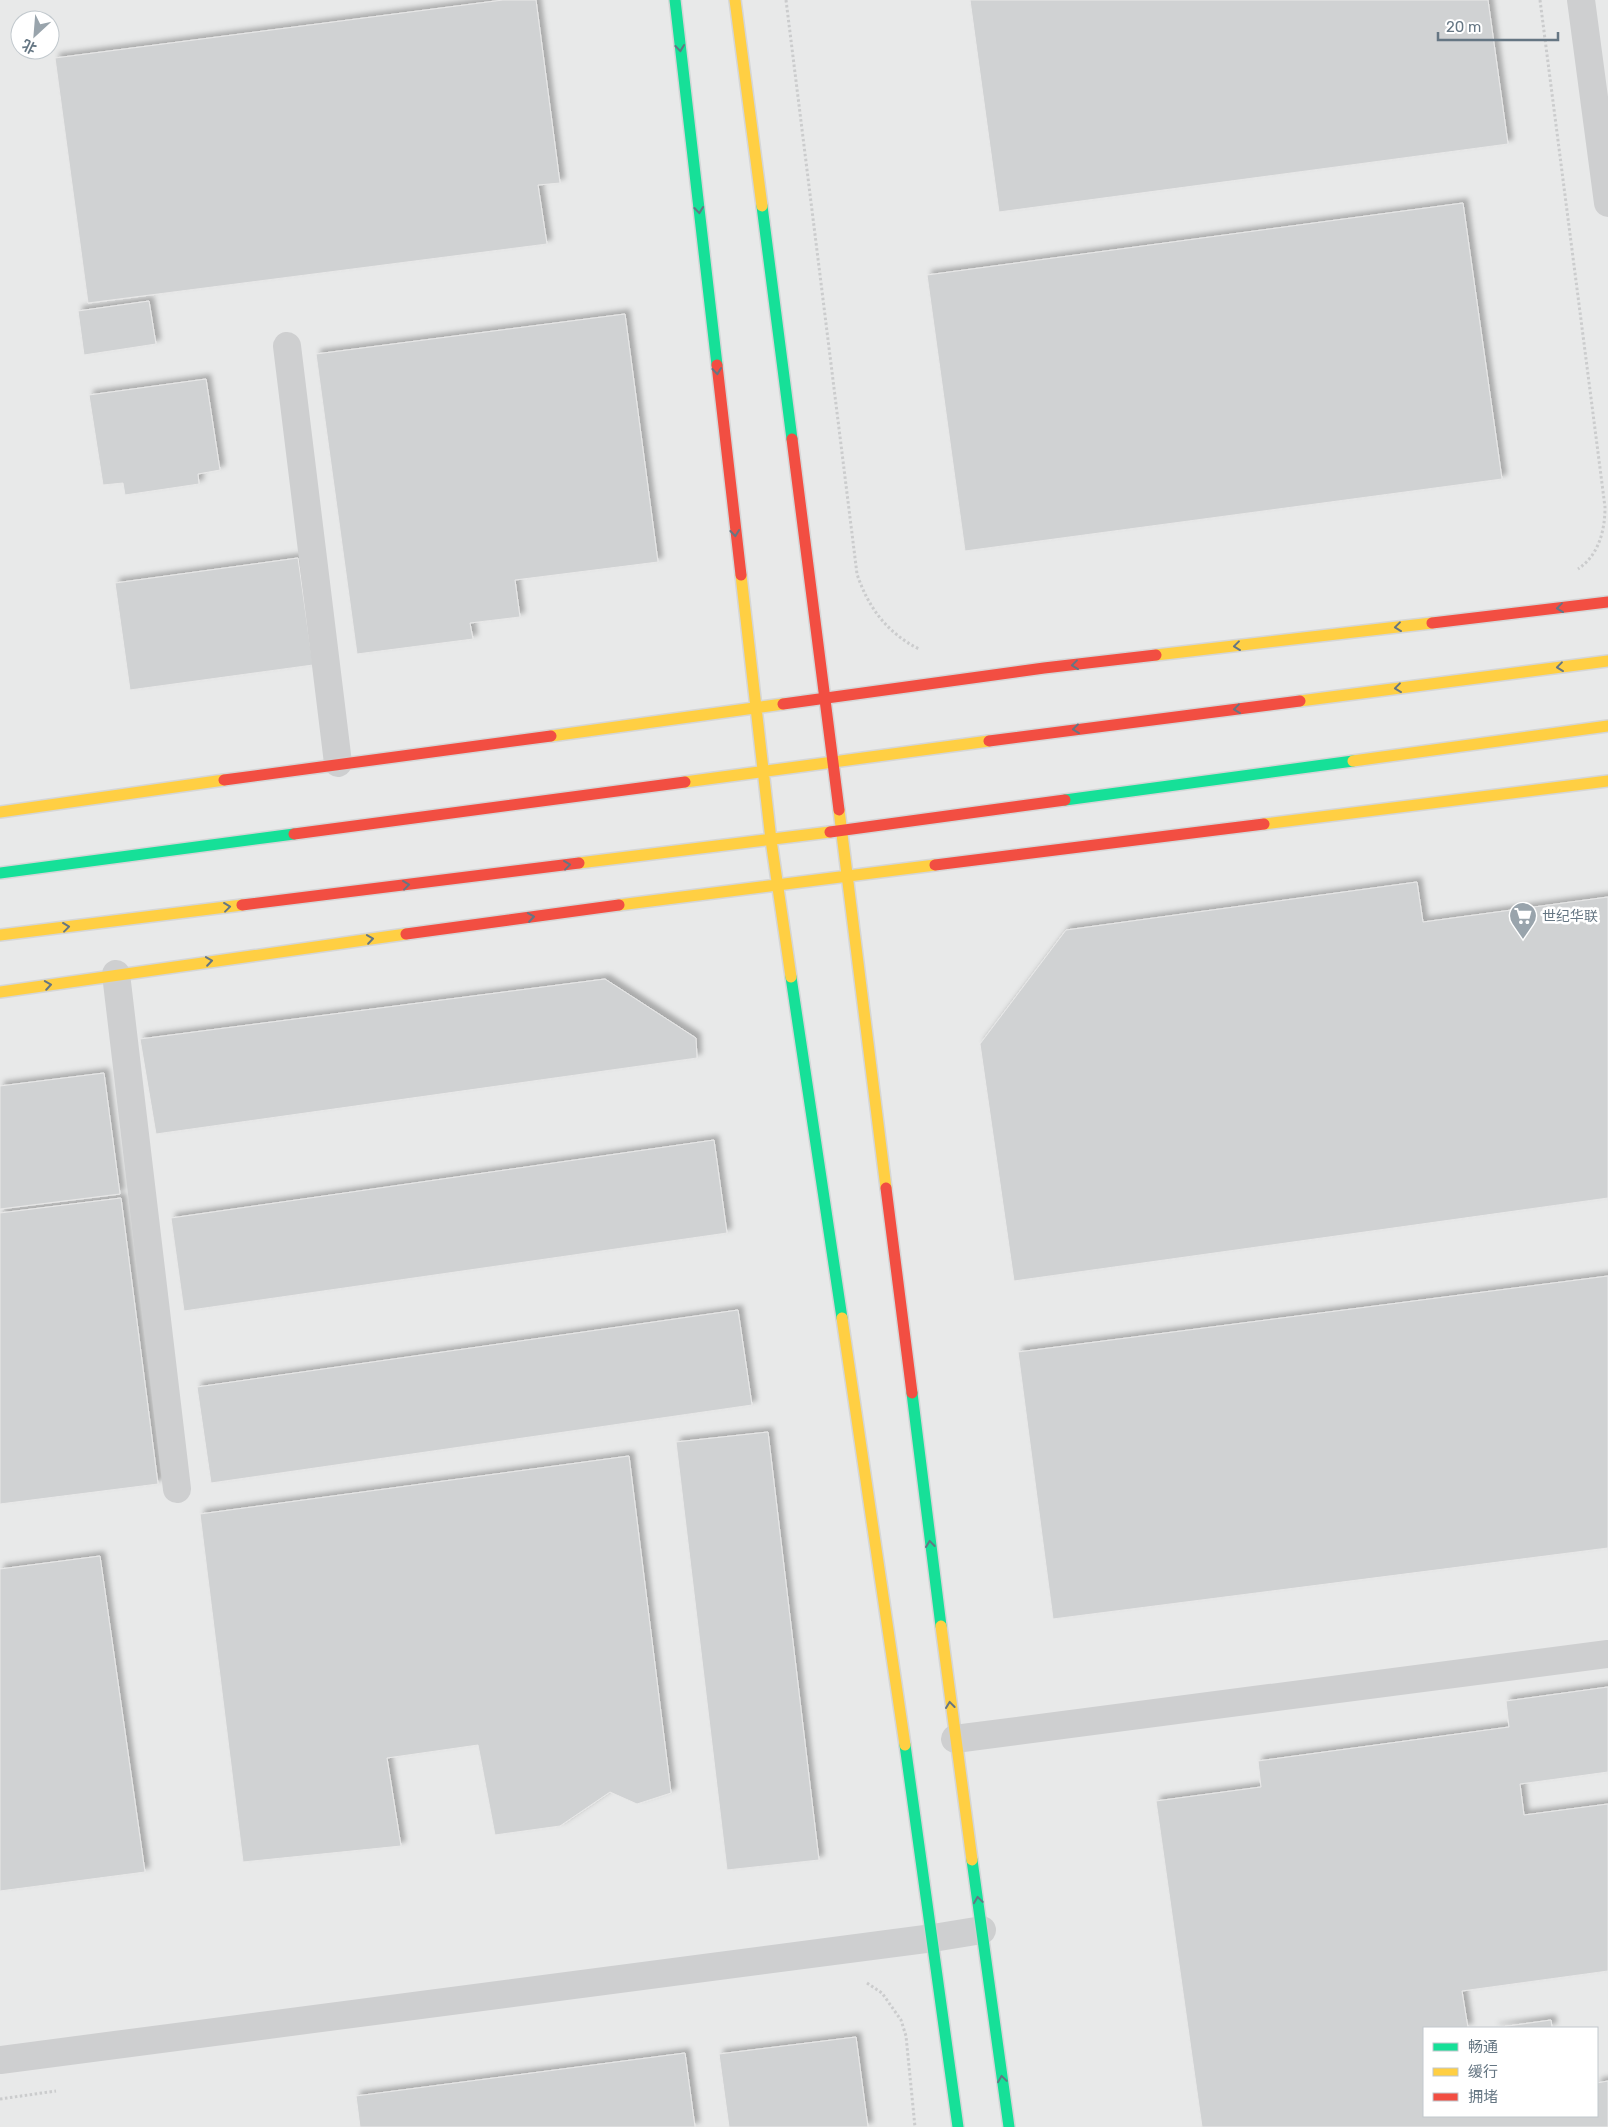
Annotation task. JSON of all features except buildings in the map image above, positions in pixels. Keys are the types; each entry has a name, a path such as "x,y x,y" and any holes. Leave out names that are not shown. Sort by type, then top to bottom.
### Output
{"main road":[{"path":"675,0 754,708 771,840 933,1938 958,2127"},
{"path":"735,0 834,761 955,1740 1009,2127"},
{"path":"0,812 338,762 510,742 1044,668 1608,602"},
{"path":"0,873 834,761 1608,661"},
{"path":"0,935 842,831 1608,726"},
{"path":"0,992 547,914 847,878 1078,846 1608,781"}],"street":[{"path":"1581,0 1608,202"},
{"path":"287,346 338,762"},
{"path":"116,974 177,1489"},
{"path":"955,1740 1608,1654"},
{"path":"0,2060 933,1938 982,1930"}],"path":[{"path":"786,0 857,574 864,594 874,612 906,643 926,653"},
{"path":"1540,0 1605,507 1605,523 1601,539 1593,554 1583,566 1576,570"},
{"path":"861,1980 882,1993 901,2020 906,2036 915,2127"},
{"path":"0,2099 59,2090"}],"shaded area":[{"path":"0,0 1608,0 1608,2127 0,2127"}],"traffic: fast":[{"path":"675,0 717,365"},
{"path":"762,206 792,439"},
{"path":"1065,800 1353,761"},
{"path":"0,873 294,834"},
{"path":"791,977 842,1318"},
{"path":"912,1393 941,1626"},
{"path":"905,1745 958,2127"},
{"path":"972,1860 1009,2127"}],"traffic: slow":[{"path":"735,0 762,206"},
{"path":"741,575 771,840 791,977"},
{"path":"1156,655 1432,623"},
{"path":"1300,701 1608,661"},
{"path":"551,736 783,704"},
{"path":"1353,761 1608,726"},
{"path":"685,782 989,741"},
{"path":"0,812 224,780"},
{"path":"1264,824 1608,781"},
{"path":"839,810 886,1188"},
{"path":"579,863 830,832"},
{"path":"619,905 935,865"},
{"path":"0,935 242,905"},
{"path":"0,992 406,934"},
{"path":"842,1318 905,1745"},
{"path":"941,1626 972,1860"}],"traffic: jam":[{"path":"717,365 741,575"},
{"path":"792,439 839,810"},
{"path":"1432,623 1608,602"},
{"path":"783,704 1044,668 1156,655"},
{"path":"989,741 1300,701"},
{"path":"224,780 551,736"},
{"path":"294,834 685,782"},
{"path":"830,832 1065,800"},
{"path":"935,865 1264,824"},
{"path":"242,905 579,863"},
{"path":"406,934 619,905"},
{"path":"886,1188 912,1393"}],"place":[{"name":"世纪华联","path":"1523,940"}]}
